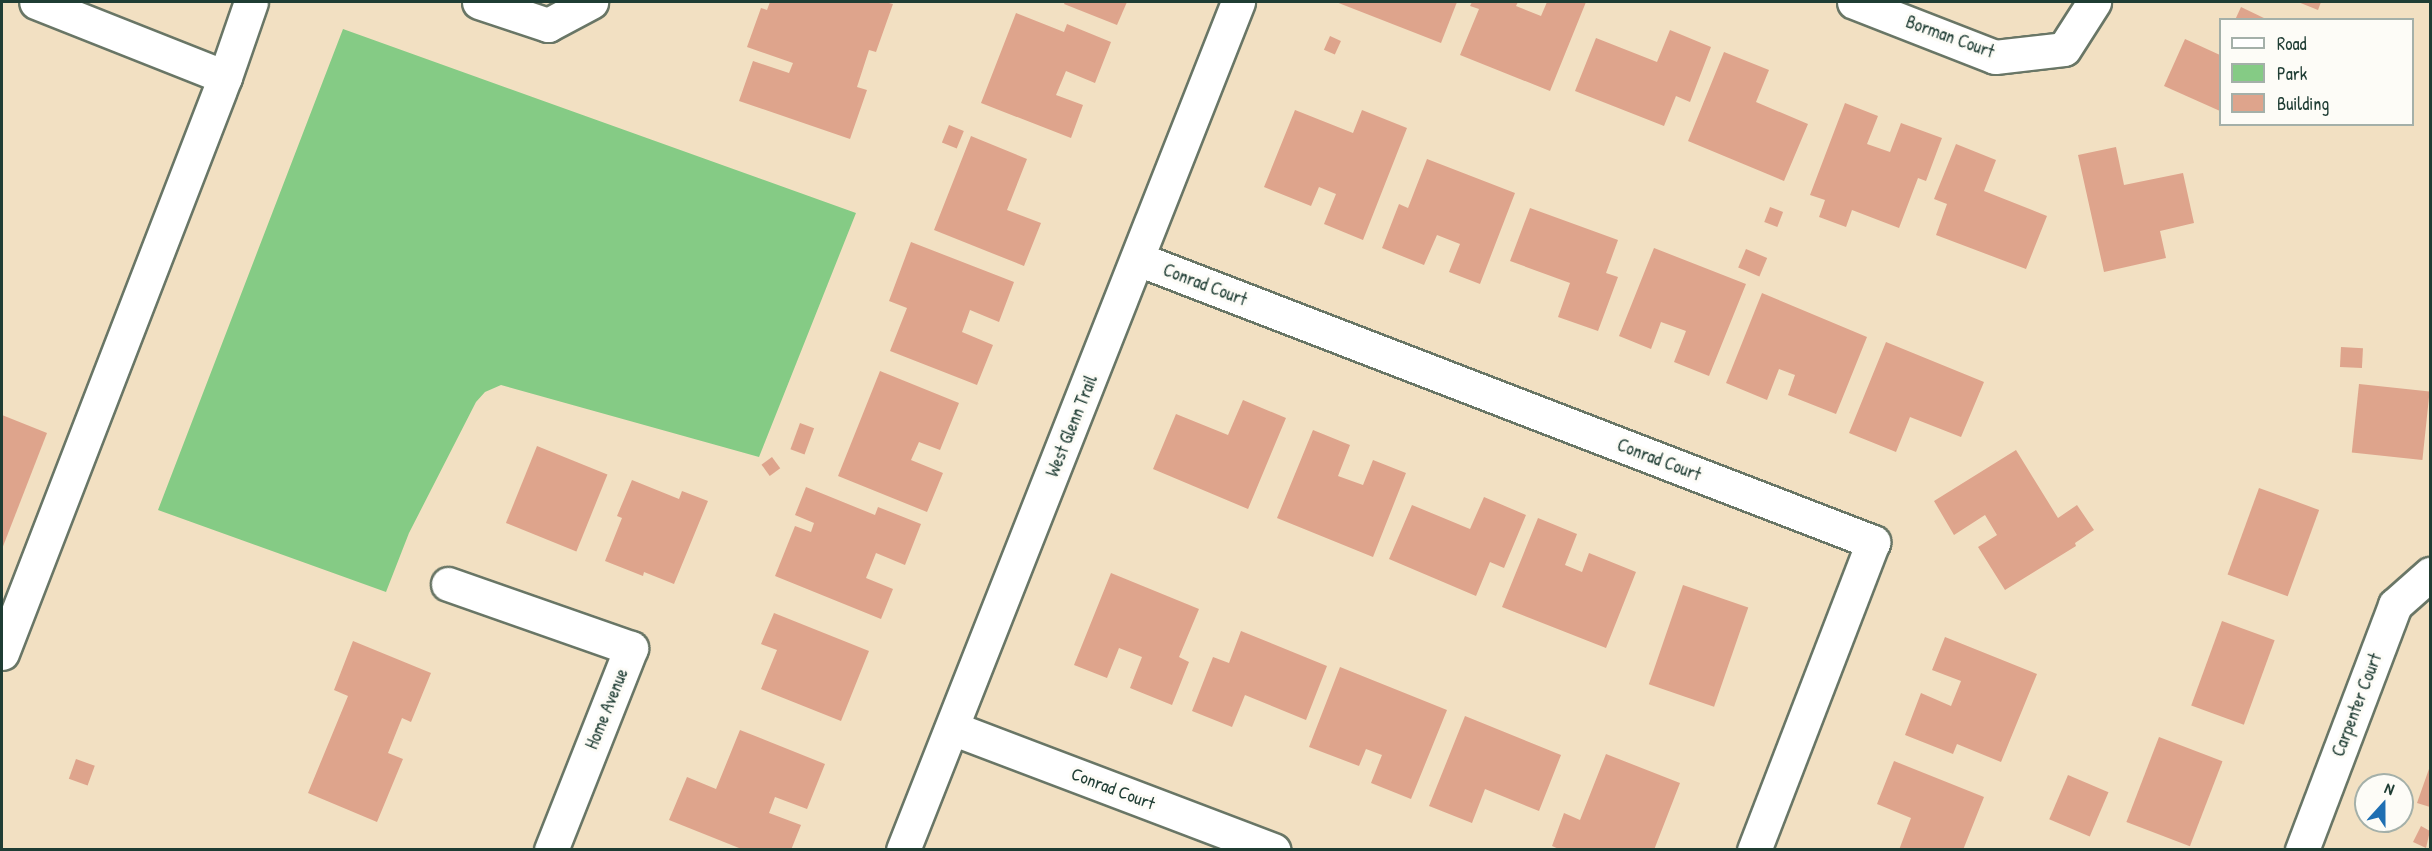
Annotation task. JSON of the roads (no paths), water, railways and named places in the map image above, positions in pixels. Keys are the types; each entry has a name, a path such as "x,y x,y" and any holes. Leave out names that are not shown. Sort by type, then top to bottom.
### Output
{"street":[{"path":"36,2 225,76"},
{"path":"2,653 225,76 251,2"},
{"path":"479,2 548,25 591,2"},
{"name":"West Glenn Trail","path":"903,849 1238,2"},
{"name":"Borman Court","path":"1854,2 1995,57 2064,49 2094,2"},
{"name":"Conrad Court","path":"1138,259 1873,543 1754,849"},
{"name":"Carpenter Court","path":"2302,849 2395,605 2430,574"},
{"name":"Home Avenue","path":"448,584 631,648 551,849"},
{"name":"Conrad Court","path":"952,728 1274,849"}]}
